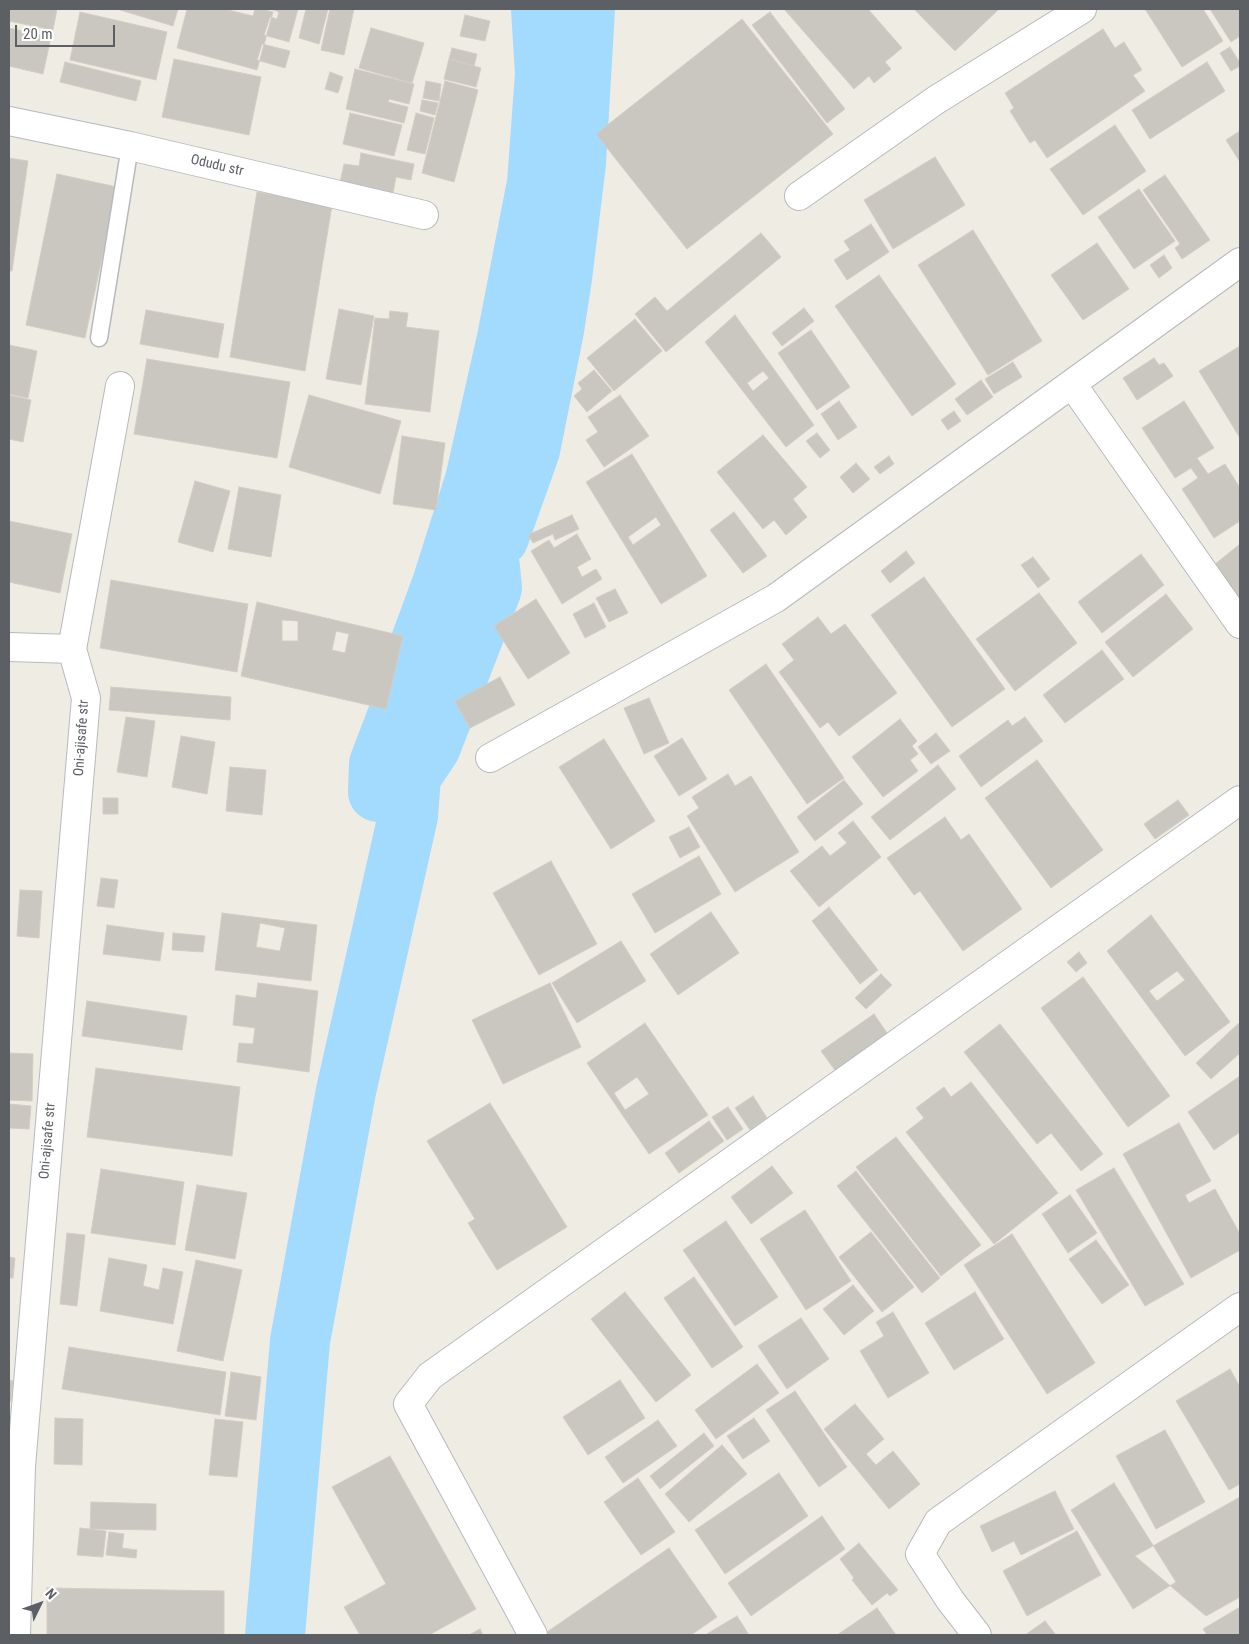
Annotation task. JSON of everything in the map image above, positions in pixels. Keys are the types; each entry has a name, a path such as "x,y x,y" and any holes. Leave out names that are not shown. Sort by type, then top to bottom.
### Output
{"street":[{"path":"799,196 936,100 1082,9"},
{"name":"Odudu str","path":"9,121 130,146 424,215"},
{"path":"490,758 776,598 1240,262"},
{"path":"1072,384 1240,624"},
{"name":"Oni-ajisafe str","path":"16,1635 21,1466 86,698 72,649 120,386"},
{"path":"9,647 72,649"},
{"path":"534,1635 408,1404 430,1376 1240,800"},
{"path":"976,1635 920,1554 938,1522 1240,1308"}],"lane":[{"path":"99,338 130,146"}],"building":[{"path":"9,9 57,9 53,30 9,21"},
{"path":"117,9 178,9 173,26"},
{"path":"187,9 262,9 273,12 257,70 177,48"},
{"path":"224,9 255,9 253,16"},
{"path":"271,9 298,9 289,42 264,35 270,17 277,19 279,12"},
{"path":"306,9 328,9 319,44 299,38"},
{"path":"330,9 354,9 344,55 321,50"},
{"path":"784,9 868,9 902,48 885,62 891,69 874,83 869,76 854,89"},
{"path":"914,9 999,9 955,51"},
{"path":"1145,9 1203,9 1223,41 1182,67"},
{"path":"1210,9 1240,9 1240,36 1231,42"},
{"path":"80,12 167,32 156,80 70,60"},
{"path":"770,12 845,109 827,123 752,25"},
{"path":"465,15 490,21 485,41 460,36"},
{"path":"742,19 833,134 687,249 596,134"},
{"path":"9,28 51,37 43,74 9,66"},
{"path":"371,28 424,43 412,83 359,68"},
{"path":"1103,29 1115,48 1124,42 1142,70 1133,75 1145,91 1047,158 1035,140 1030,143 1010,111 1014,108 1005,93"},
{"path":"262,44 290,51 285,68 257,60"},
{"path":"1230,47 1240,63 1240,66 1231,71 1220,53"},
{"path":"452,48 477,54 474,66 449,59"},
{"path":"174,59 261,77 249,135 162,117"},
{"path":"449,59 481,68 476,87 444,79"},
{"path":"65,62 141,81 136,101 60,82"},
{"path":"1207,62 1225,91 1150,139 1132,110"},
{"path":"355,69 414,84 409,104 389,99 388,102 408,107 404,123 346,109"},
{"path":"330,72 343,77 338,93 325,89"},
{"path":"426,81 441,84 439,101 423,98"},
{"path":"445,81 478,90 454,182 422,173"},
{"path":"422,100 438,103 435,115 420,111"},
{"path":"350,113 402,125 394,156 343,144"},
{"path":"416,113 434,118 425,154 407,150"},
{"path":"1115,125 1146,171 1083,215 1050,169"},
{"path":"1240,131 1240,162 1226,140"},
{"path":"361,153 414,164 411,180 396,177 393,193 340,183 344,164 359,166"},
{"path":"935,157 965,205 893,249 864,200"},
{"path":"9,158 28,161 12,271 9,271"},
{"path":"57,174 117,187 85,338 26,325"},
{"path":"1165,175 1210,240 1182,259 1175,248 1180,244 1143,190"},
{"path":"1139,189 1175,241 1134,269 1098,217"},
{"path":"257,192 332,205 305,371 230,357"},
{"path":"871,224 889,252 847,280 834,260 850,250 844,241"},
{"path":"973,230 1042,341 988,375 918,265"},
{"path":"761,233 781,257 666,352 635,314 655,297 667,311"},
{"path":"1097,243 1129,289 1083,320 1051,275"},
{"path":"1164,255 1172,268 1159,278 1150,265"},
{"path":"879,275 956,384 912,416 835,306"},
{"path":"804,308 814,321 782,346 772,333"},
{"path":"339,309 374,316 361,385 326,379"},
{"path":"146,310 224,324 218,358 140,344"},
{"path":"390,311 408,313 406,327 439,331 430,412 365,404 375,318 389,319"},
{"path":"735,315 814,425 786,447 705,342","holes":["763,371 769,378 753,391 747,383"]},
{"path":"635,319 662,351 614,391 587,358"},
{"path":"811,330 850,387 817,410 778,353"},
{"path":"9,345 37,351 28,398 9,394"},
{"path":"1240,346 1240,438 1199,371"},
{"path":"1154,358 1159,365 1164,363 1173,376 1137,400 1123,378"},
{"path":"147,359 290,382 277,458 134,434"},
{"path":"1013,362 1022,377 994,394 985,379"},
{"path":"594,370 612,391 587,412 574,396 582,389 578,383"},
{"path":"981,380 993,397 967,415 955,399"},
{"path":"9,395 31,400 23,442 9,439"},
{"path":"309,395 401,421 380,494 289,467"},
{"path":"620,395 649,436 604,467 586,440 598,432 588,417"},
{"path":"839,401 857,427 838,440 821,414"},
{"path":"1184,401 1214,448 1197,458 1208,474 1225,464 1240,488 1240,521 1214,538 1182,489 1198,478 1191,468 1175,478 1142,428"},
{"path":"954,411 961,421 948,430 941,420"},
{"path":"817,433 830,450 820,458 806,441"},
{"path":"763,435 807,487 793,499 807,517 786,535 774,520 763,529 717,472"},
{"path":"402,436 445,443 436,510 393,504"},
{"path":"632,454 707,576 661,604 586,482","holes":["656,517 661,525 633,545 628,537"]},
{"path":"889,456 894,464 880,474 874,467"},
{"path":"856,463 870,479 853,493 840,477"},
{"path":"195,481 230,491 213,552 178,542"},
{"path":"239,487 281,495 271,557 228,549"},
{"path":"734,512 767,556 743,573 710,530"},
{"path":"572,515 579,529 555,540 553,534 533,543 528,535"},
{"path":"9,521 72,534 60,593 9,582"},
{"path":"577,534 591,559 577,567 582,577 596,569 602,579 562,604 531,551 549,540 554,548"},
{"path":"1240,544 1240,598 1234,590 1225,598 1204,573"},
{"path":"906,551 915,563 890,583 881,571"},
{"path":"1141,554 1164,585 1102,633 1078,602"},
{"path":"1033,557 1050,579 1038,588 1021,565"},
{"path":"924,577 1005,689 952,727 871,615"},
{"path":"111,580 248,604 237,672 100,648"},
{"path":"615,589 628,613 609,622 596,598"},
{"path":"1039,593 1077,643 1015,691 976,639"},
{"path":"1166,594 1193,629 1133,677 1105,642"},
{"path":"536,599 570,653 528,679 494,626"},
{"path":"257,602 403,636 386,709 241,676","holes":["282,620 298,621 298,641 282,641","336,631 349,634 345,653 332,650"]},
{"path":"594,603 606,627 585,638 573,614"},
{"path":"818,617 831,634 845,624 897,693 839,736 828,722 820,728 779,672 794,660 782,644"},
{"path":"1102,650 1124,679 1065,723 1043,695"},
{"path":"766,664 844,778 807,804 729,690"},
{"path":"500,677 515,705 470,728 455,701"},
{"path":"111,687 231,697 230,720 109,710"},
{"path":"649,698 669,743 644,754 624,708"},
{"path":"126,717 155,721 147,777 117,772"},
{"path":"1025,717 1043,741 981,787 959,756 1008,720 1012,726"},
{"path":"900,719 917,741 912,746 918,754 910,760 918,771 883,797 852,757"},
{"path":"936,733 950,751 931,764 918,747"},
{"path":"181,736 215,742 207,794 172,787"},
{"path":"682,738 707,779 679,796 654,756"},
{"path":"604,739 655,821 611,849 559,767"},
{"path":"1037,760 1103,850 1051,888 985,798"},
{"path":"938,765 956,789 890,840 871,817"},
{"path":"230,767 266,770 262,815 226,811"},
{"path":"728,774 735,786 751,776 799,852 735,892 687,816 699,808 692,797"},
{"path":"844,780 863,804 815,841 797,817"},
{"path":"103,798 118,798 118,814 103,814"},
{"path":"1178,800 1189,815 1155,839 1144,824"},
{"path":"945,817 961,840 969,834 1022,909 963,951 920,891 914,895 887,858"},
{"path":"853,821 881,857 819,907 790,871 822,846 830,856 847,843 838,833"},
{"path":"689,827 700,847 680,858 669,837"},
{"path":"699,856 721,894 655,933 632,894"},
{"path":"551,861 597,944 539,975 493,893"},
{"path":"101,878 118,880 114,908 97,906"},
{"path":"20,890 42,891 39,938 17,936"},
{"path":"829,907 878,970 860,984 812,921"},
{"path":"711,912 739,953 678,995 650,954"},
{"path":"222,913 317,925 311,981 215,970","holes":["260,923 285,928 280,951 256,947"]},
{"path":"1151,915 1230,1022 1185,1056 1107,951","holes":["1177,971 1185,980 1157,1001 1149,991"]},
{"path":"107,925 164,933 160,961 103,954"},
{"path":"173,933 205,936 203,952 172,950"},
{"path":"621,941 646,981 577,1023 552,983"},
{"path":"1079,952 1087,963 1076,972 1067,962"},
{"path":"881,974 892,985 866,1009 855,998"},
{"path":"1083,977 1170,1096 1128,1127 1041,1008"},
{"path":"258,983 318,991 309,1072 237,1062 239,1043 253,1044 255,1028 233,1025 236,995 256,998"},
{"path":"550,983 581,1047 503,1084 472,1020"},
{"path":"87,1001 187,1016 182,1050 82,1036"},
{"path":"874,1014 889,1036 837,1073 821,1051"},
{"path":"1240,1022 1240,1053 1211,1079 1196,1063"},
{"path":"645,1023 708,1115 649,1154 587,1063","holes":["637,1077 649,1094 625,1110 614,1093"]},
{"path":"1000,1024 1103,1154 1081,1171 1051,1133 1037,1144 964,1052"},
{"path":"9,1053 33,1054 32,1101 9,1100"},
{"path":"96,1068 240,1087 232,1156 87,1137"},
{"path":"1240,1076 1240,1132 1214,1150 1188,1112"},
{"path":"971,1082 1058,1193 994,1244 906,1132 924,1118 916,1108 944,1087 951,1097"},
{"path":"753,1096 767,1118 750,1130 735,1108"},
{"path":"490,1103 567,1227 497,1270 468,1223 475,1219 427,1141"},
{"path":"9,1104 31,1106 29,1129 9,1128"},
{"path":"728,1107 743,1129 727,1140 712,1117"},
{"path":"709,1121 724,1141 679,1173 665,1153"},
{"path":"1179,1123 1211,1181 1185,1195 1189,1203 1215,1189 1240,1234 1240,1250 1191,1278 1123,1154"},
{"path":"896,1137 981,1245 941,1276 856,1167"},
{"path":"772,1166 793,1193 751,1224 731,1197"},
{"path":"1114,1168 1184,1284 1145,1306 1076,1190"},
{"path":"101,1169 184,1182 175,1245 91,1233"},
{"path":"856,1171 940,1278 922,1293 837,1186"},
{"path":"197,1185 247,1193 235,1259 185,1250"},
{"path":"1070,1195 1097,1233 1068,1253 1042,1214"},
{"path":"805,1210 851,1281 806,1310 760,1239"},
{"path":"726,1221 778,1297 735,1326 683,1250"},
{"path":"871,1232 914,1287 882,1312 839,1257"},
{"path":"67,1233 85,1235 77,1306 60,1304"},
{"path":"1012,1234 1095,1363 1047,1394 964,1265"},
{"path":"1096,1240 1129,1285 1102,1304 1069,1259"},
{"path":"9,1257 15,1258 13,1278 9,1278"},
{"path":"109,1258 147,1265 143,1286 159,1290 163,1268 183,1272 173,1324 100,1311"},
{"path":"196,1260 242,1270 223,1361 177,1351"},
{"path":"694,1277 743,1347 712,1368 664,1298"},
{"path":"853,1285 874,1311 844,1335 823,1309"},
{"path":"625,1292 691,1375 656,1402 591,1319"},
{"path":"975,1292 1004,1339 954,1370 925,1323"},
{"path":"893,1312 929,1373 888,1398 860,1351 884,1336 876,1322"},
{"path":"801,1318 829,1359 787,1389 758,1346"},
{"path":"69,1347 226,1372 220,1415 62,1389"},
{"path":"757,1364 779,1393 716,1439 695,1410"},
{"path":"1230,1369 1240,1387 1240,1484 1229,1490 1176,1401"},
{"path":"231,1372 261,1377 256,1420 225,1416"},
{"path":"9,1380 13,1381 11,1401 9,1401"},
{"path":"620,1380 645,1418 588,1455 563,1417"},
{"path":"795,1391 847,1467 819,1487 766,1410"},
{"path":"855,1404 884,1439 866,1454 876,1465 893,1451 920,1484 889,1509 824,1429"},
{"path":"55,1418 83,1419 82,1465 54,1464"},
{"path":"754,1418 770,1441 743,1459 727,1436"},
{"path":"215,1419 243,1422 237,1477 209,1475"},
{"path":"658,1420 677,1446 623,1483 605,1457"},
{"path":"1165,1430 1205,1502 1156,1529 1116,1456"},
{"path":"704,1433 714,1446 660,1489 650,1476"},
{"path":"722,1445 747,1474 689,1522 665,1494"},
{"path":"390,1456 476,1609 429,1635 360,1635 344,1607 386,1584 332,1487"},
{"path":"779,1473 808,1516 725,1574 695,1530"},
{"path":"638,1478 675,1532 641,1555 604,1502"},
{"path":"1114,1483 1176,1582 1133,1609 1071,1510"},
{"path":"1055,1491 1074,1529 1021,1555 1014,1541 992,1552 980,1526"},
{"path":"1240,1497 1240,1597 1206,1616 1135,1556"},
{"path":"91,1502 156,1504 156,1530 90,1529"},
{"path":"822,1516 845,1549 751,1616 728,1583"},
{"path":"80,1528 106,1531 103,1557 77,1555"},
{"path":"1077,1531 1101,1575 1027,1616 1003,1571"},
{"path":"109,1532 124,1534 122,1548 137,1550 136,1558 106,1555"},
{"path":"859,1543 898,1590 890,1596 887,1593 872,1605 852,1580 854,1578 840,1559"},
{"path":"669,1548 717,1617 691,1635 549,1635 547,1632"},
{"path":"47,1588 224,1591 224,1635 47,1635"},
{"path":"1240,1607 1240,1635 1207,1635 1203,1629"},
{"path":"877,1608 896,1635 837,1635"},
{"path":"737,1616 749,1635 705,1635"},
{"path":"1045,1621 1056,1635 1025,1635"},
{"path":"480,1629 483,1635 469,1635"}],"waterway":[{"path":"378,792 379,764 442,584 475,480 507,338 537,183 545,74 541,9"},
{"path":"275,1635 300,1341 346,1091 408,816 411,776 431,746 492,588 490,567 484,546 499,537 530,450 554,330 562,278 576,163 585,9"}]}
